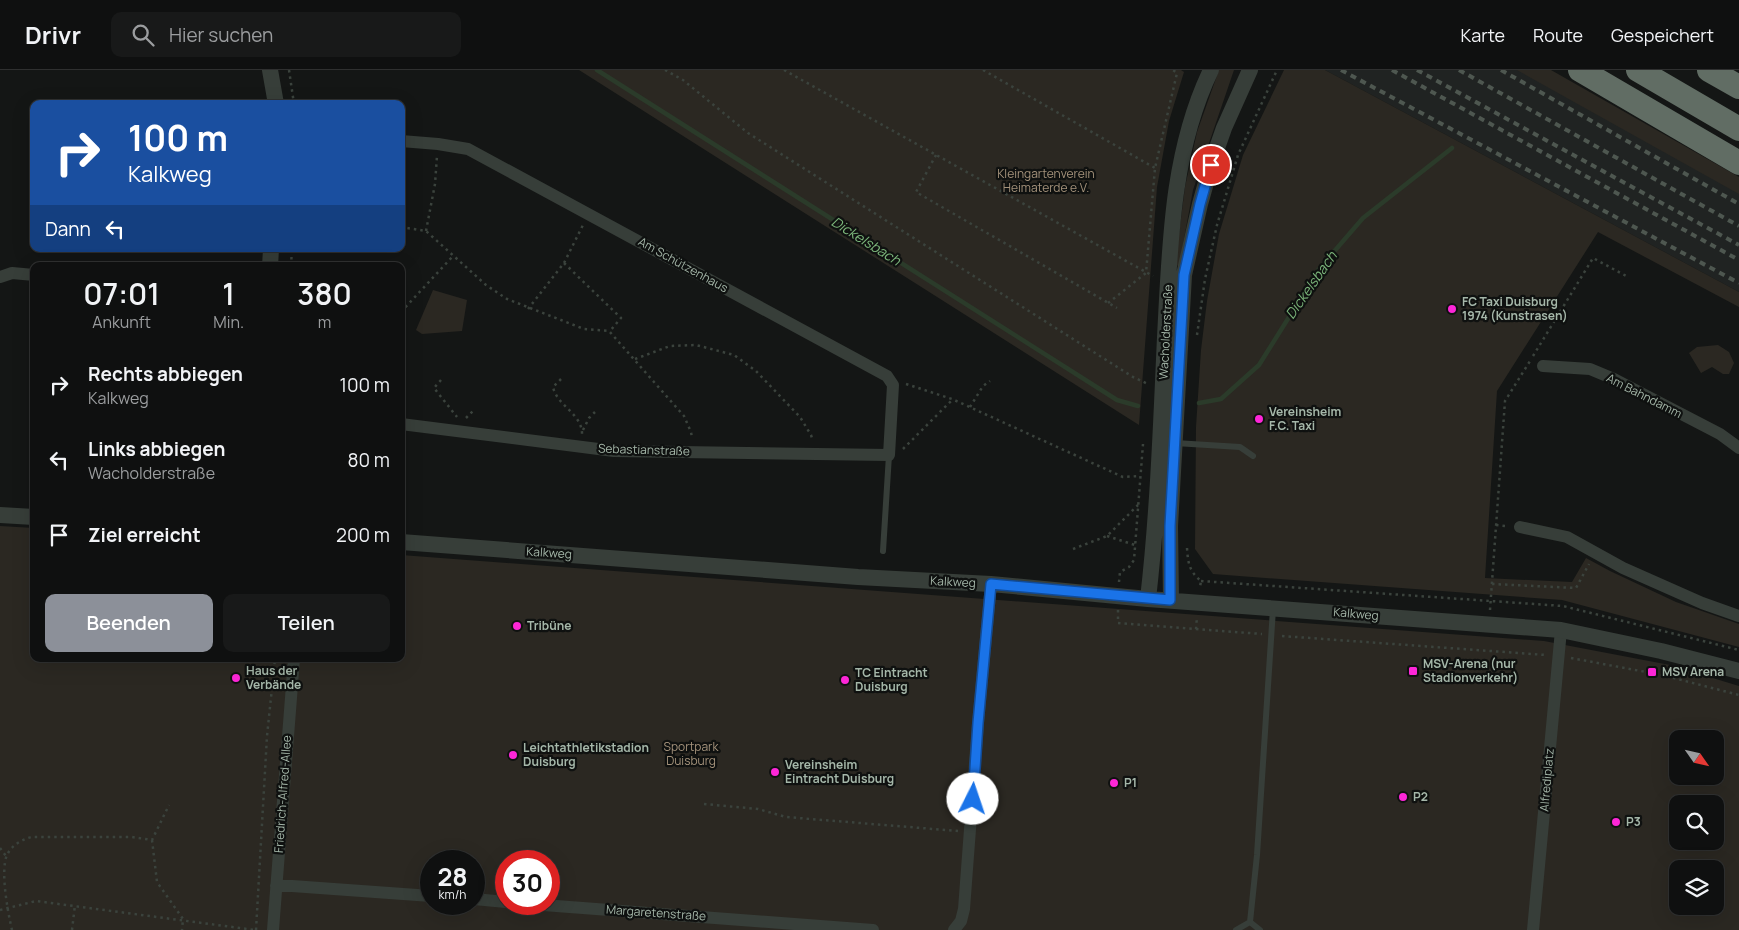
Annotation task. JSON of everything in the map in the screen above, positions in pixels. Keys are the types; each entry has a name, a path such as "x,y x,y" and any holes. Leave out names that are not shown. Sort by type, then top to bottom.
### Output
{"highway":[{"path":"1580,70 1731,158"},
{"path":"1638,70 1739,129"},
{"path":"1709,70 1739,87"}],"street":[{"path":"270,70 275,100"},
{"name":"Wacholderstraße","path":"1148,598 1160,438 1171,231 1178,179 1190,129 1211,70"},
{"name":"Wacholderstraße","path":"1170,600 1170,526 1184,275 1214,156 1224,128 1250,70"},
{"name":"Am Schützenhaus","path":"405,141 468,148 886,376 893,385"},
{"path":"0,277 12,273 30,275"},
{"name":"Am Bahndamm","path":"1543,366 1590,369 1614,379 1720,434 1739,448"},
{"path":"889,455 893,385"},
{"name":"Sebastianstraße","path":"405,424 614,451 889,455"},
{"path":"0,515 30,517"},
{"path":"1520,527 1567,538 1623,568 1702,603 1739,616"},
{"name":"Kalkweg","path":"405,542 858,577 991,584 1118,596 1561,630 1661,651 1739,671"},
{"path":"954,930 961,921 964,908 991,584"},
{"name":"Alfrediplatz","path":"1533,930 1561,630"},
{"name":"Friedrich-Alfred-Allee","path":"273,930 294,662"},
{"path":"276,886 420,895"},
{"name":"Margaretenstraße","path":"560,906 873,930"}],"lane":[{"path":"1174,443 1240,448 1254,456"},
{"path":"883,551 889,455"},
{"path":"1250,922 1257,855 1273,607"},
{"path":"1236,930 1250,922"},
{"path":"1250,922 1260,930"}],"path":[{"path":"289,70 293,100"},
{"path":"665,70 683,80 748,133 1133,377 1149,384"},
{"path":"784,70 1150,275"},
{"path":"983,70 1155,168"},
{"path":"1108,303 1146,272 1155,168 1177,73 1173,70"},
{"path":"1196,343 1205,278 1216,225 1238,155 1277,70"},
{"path":"426,231 434,184 438,144"},
{"path":"936,155 916,192 1117,308"},
{"path":"528,308 564,263 589,214"},
{"path":"405,228 426,231 486,285 507,299 584,330 610,331 684,416 691,432 693,452"},
{"path":"405,308 453,256"},
{"path":"1489,624 1504,401 1594,258 1628,277"},
{"path":"564,263 621,318 610,331"},
{"path":"635,359 670,346 696,345 734,355 756,371 800,417 811,435 814,444 814,454"},
{"path":"561,379 553,387 554,394 579,422 583,430"},
{"path":"441,380 434,388 462,423 473,412"},
{"path":"970,407 983,386 990,381"},
{"path":"893,385 906,384 970,407 1123,477 1140,476"},
{"path":"889,455 898,453 952,400"},
{"path":"582,446 583,430 589,418 595,412"},
{"path":"1073,549 1106,536 1138,505"},
{"path":"1106,536 1135,544"},
{"path":"1187,542 1188,567 1201,580 1563,606 1739,650"},
{"path":"1492,584 1576,588 1596,553"},
{"path":"1196,629 1201,580"},
{"path":"1118,596 1118,623 1558,656 1662,676 1739,695"},
{"path":"0,910 36,901 257,930 267,736 275,662"},
{"path":"704,804 758,809 786,817 970,832"},
{"path":"169,805 152,840 157,882 183,919 182,930"},
{"path":"12,930 7,907 4,871 6,856 20,840 31,837 132,837 152,840"},
{"path":"0,848 6,856"},
{"path":"72,930 75,906"}],"shaded area":[{"path":"1325,70 1519,70 1739,192 1739,292"}],"green space":[{"name":"Kleingartenverein Heimaterde e.V.","path":"579,70 1181,70 1184,72 1169,121 1157,187 1139,425"},
{"path":"1219,70 1234,70 1193,190 1179,266 1175,265 1185,187 1197,132"},
{"path":"1284,70 1325,70 1739,292 1739,307 1598,232 1497,391 1485,578 1572,582 1586,558 1676,602 1739,624 1739,647 1562,600 1213,574 1195,549 1196,427 1201,350 1207,301 1219,234 1243,155"},
{"path":"1517,70 1551,70 1739,177 1739,194"},
{"path":"433,290 467,300 462,331 422,334 416,330"},
{"path":"1718,345 1729,352 1734,363 1729,374 1723,374 1712,367 1701,373 1689,353 1697,347"},
{"name":"Sportpark Duisburg","path":"0,526 30,528 30,662 405,662 405,555 1544,641 1670,665 1739,686 1739,930 0,930"}],"waterway":[{"name":"Dickelsbach","path":"597,70 1117,400 1138,406"},
{"name":"Dickelsbach","path":"1199,403 1221,399 1259,365 1319,269 1363,218 1452,148"}],"railway":[{"path":"1341,70 1739,283"},
{"path":"1392,70 1739,260"},
{"path":"1417,70 1739,245"},
{"path":"1459,70 1739,226"},
{"path":"1501,70 1739,204"}],"place":[{"name":"FC Taxi Duisburg 1974 (Kunstrasen)","path":"1452,309"},
{"name":"Vereinsheim F.C. Taxi","path":"1259,419"},
{"name":"Tribüne","path":"517,626"},
{"name":"MSV-Arena (nur Stadionverkehr)","path":"1413,671"},
{"name":"MSV Arena","path":"1652,672"},
{"name":"Haus der Verbände","path":"236,678"},
{"name":"TC Eintracht Duisburg","path":"845,680"},
{"name":"Leichtathletikstadion Duisburg","path":"513,755"},
{"name":"Vereinsheim Eintracht Duisburg","path":"775,772"},
{"name":"P1","path":"1114,783"},
{"name":"P2","path":"1403,797"},
{"name":"P3","path":"1616,822"}],"route":[{"path":"973,799 991,584 1170,600 1170,526 1184,275 1211,165"}]}
